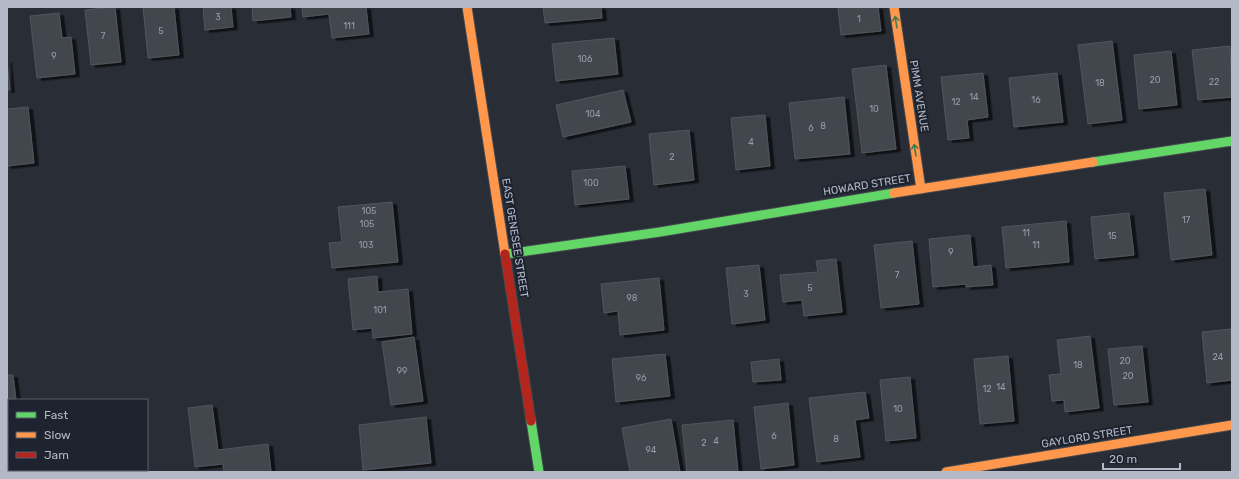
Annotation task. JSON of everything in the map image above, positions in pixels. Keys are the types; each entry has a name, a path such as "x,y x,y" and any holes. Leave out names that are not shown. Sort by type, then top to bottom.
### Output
{"main road":[{"name":"EAST GENESEE STREET","path":"467,7 539,472"},
{"name":"PIMM AVENUE","path":"894,7 921,189"},
{"name":"HOWARD STREET","path":"506,254 660,232 921,189 1232,141"},
{"name":"GAYLORD STREET","path":"946,472 1232,425"}],"building":[{"path":"115,7 121,62 91,65 85,10"},
{"path":"143,7 174,7 179,55 148,58"},
{"path":"203,7 231,7 233,27 205,30"},
{"path":"252,7 290,7 291,17 253,21"},
{"path":"302,7 366,7 369,34 332,38 329,14 303,17"},
{"path":"543,7 601,7 602,18 545,23"},
{"path":"838,7 878,7 881,31 841,35"},
{"path":"59,13 62,38 71,37 75,74 37,78 30,16"},
{"path":"614,38 618,74 556,81 552,44"},
{"path":"1112,41 1122,120 1088,124 1078,45"},
{"path":"1230,46 1232,97 1198,100 1192,50"},
{"path":"1171,51 1177,105 1139,109 1134,55"},
{"path":"7,60 10,90 7,90"},
{"path":"886,65 896,149 862,153 852,69"},
{"path":"983,73 988,117 967,120 969,138 948,140 941,77"},
{"path":"1057,73 1063,122 1014,127 1009,78"},
{"path":"623,90 631,122 563,137 556,105"},
{"path":"844,97 850,154 795,159 789,103"},
{"path":"28,107 34,163 7,166 7,109"},
{"path":"765,115 770,166 736,170 731,118"},
{"path":"689,130 694,180 654,185 649,134"},
{"path":"625,166 629,199 575,205 572,171"},
{"path":"1205,189 1212,255 1171,260 1164,193"},
{"path":"392,202 398,262 332,268 329,243 342,242 338,207"},
{"path":"1129,213 1134,255 1095,259 1091,217"},
{"path":"1066,221 1069,262 1006,268 1002,227"},
{"path":"970,235 973,267 991,265 993,285 966,287 966,284 933,287 929,239"},
{"path":"912,241 919,304 881,308 874,245"},
{"path":"836,259 842,312 804,316 802,300 783,302 780,275 818,272 816,261"},
{"path":"759,265 765,320 732,324 726,268"},
{"path":"377,276 378,292 408,289 412,334 373,338 372,328 353,330 348,279"},
{"path":"659,278 664,330 620,335 618,311 604,313 601,284"},
{"path":"1231,329 1232,380 1207,383 1202,332"},
{"path":"1090,336 1099,408 1065,412 1064,400 1052,401 1049,375 1061,374 1057,340"},
{"path":"414,337 423,401 391,405 382,342"},
{"path":"1142,346 1148,402 1114,405 1108,349"},
{"path":"665,354 670,396 616,402 612,359"},
{"path":"1008,356 1014,421 980,424 974,359"},
{"path":"779,359 781,380 753,382 751,362"},
{"path":"7,375 13,375 16,399 8,399 7,426"},
{"path":"910,377 916,438 886,441 880,380"},
{"path":"865,392 869,418 855,420 860,457 817,462 809,398"},
{"path":"788,403 794,465 761,469 754,407"},
{"path":"212,405 218,450 268,444 271,472 224,472 223,464 195,467 188,408"},
{"path":"426,417 431,463 363,470 359,425"},
{"path":"671,419 680,472 630,472 622,428"},
{"path":"733,420 738,472 687,472 682,425"},
{"path":"8,466 8,471 27,472 7,472"}],"traffic: fast":[{"path":"1093,162 1232,141"},
{"path":"506,254 660,232 894,193"},
{"path":"531,421 539,472"}],"traffic: slow":[{"path":"467,7 505,254"},
{"path":"894,7 921,189"},
{"path":"894,193 1093,162"},
{"path":"946,472 1232,425"}],"traffic: jam":[{"path":"505,254 531,421"}]}
